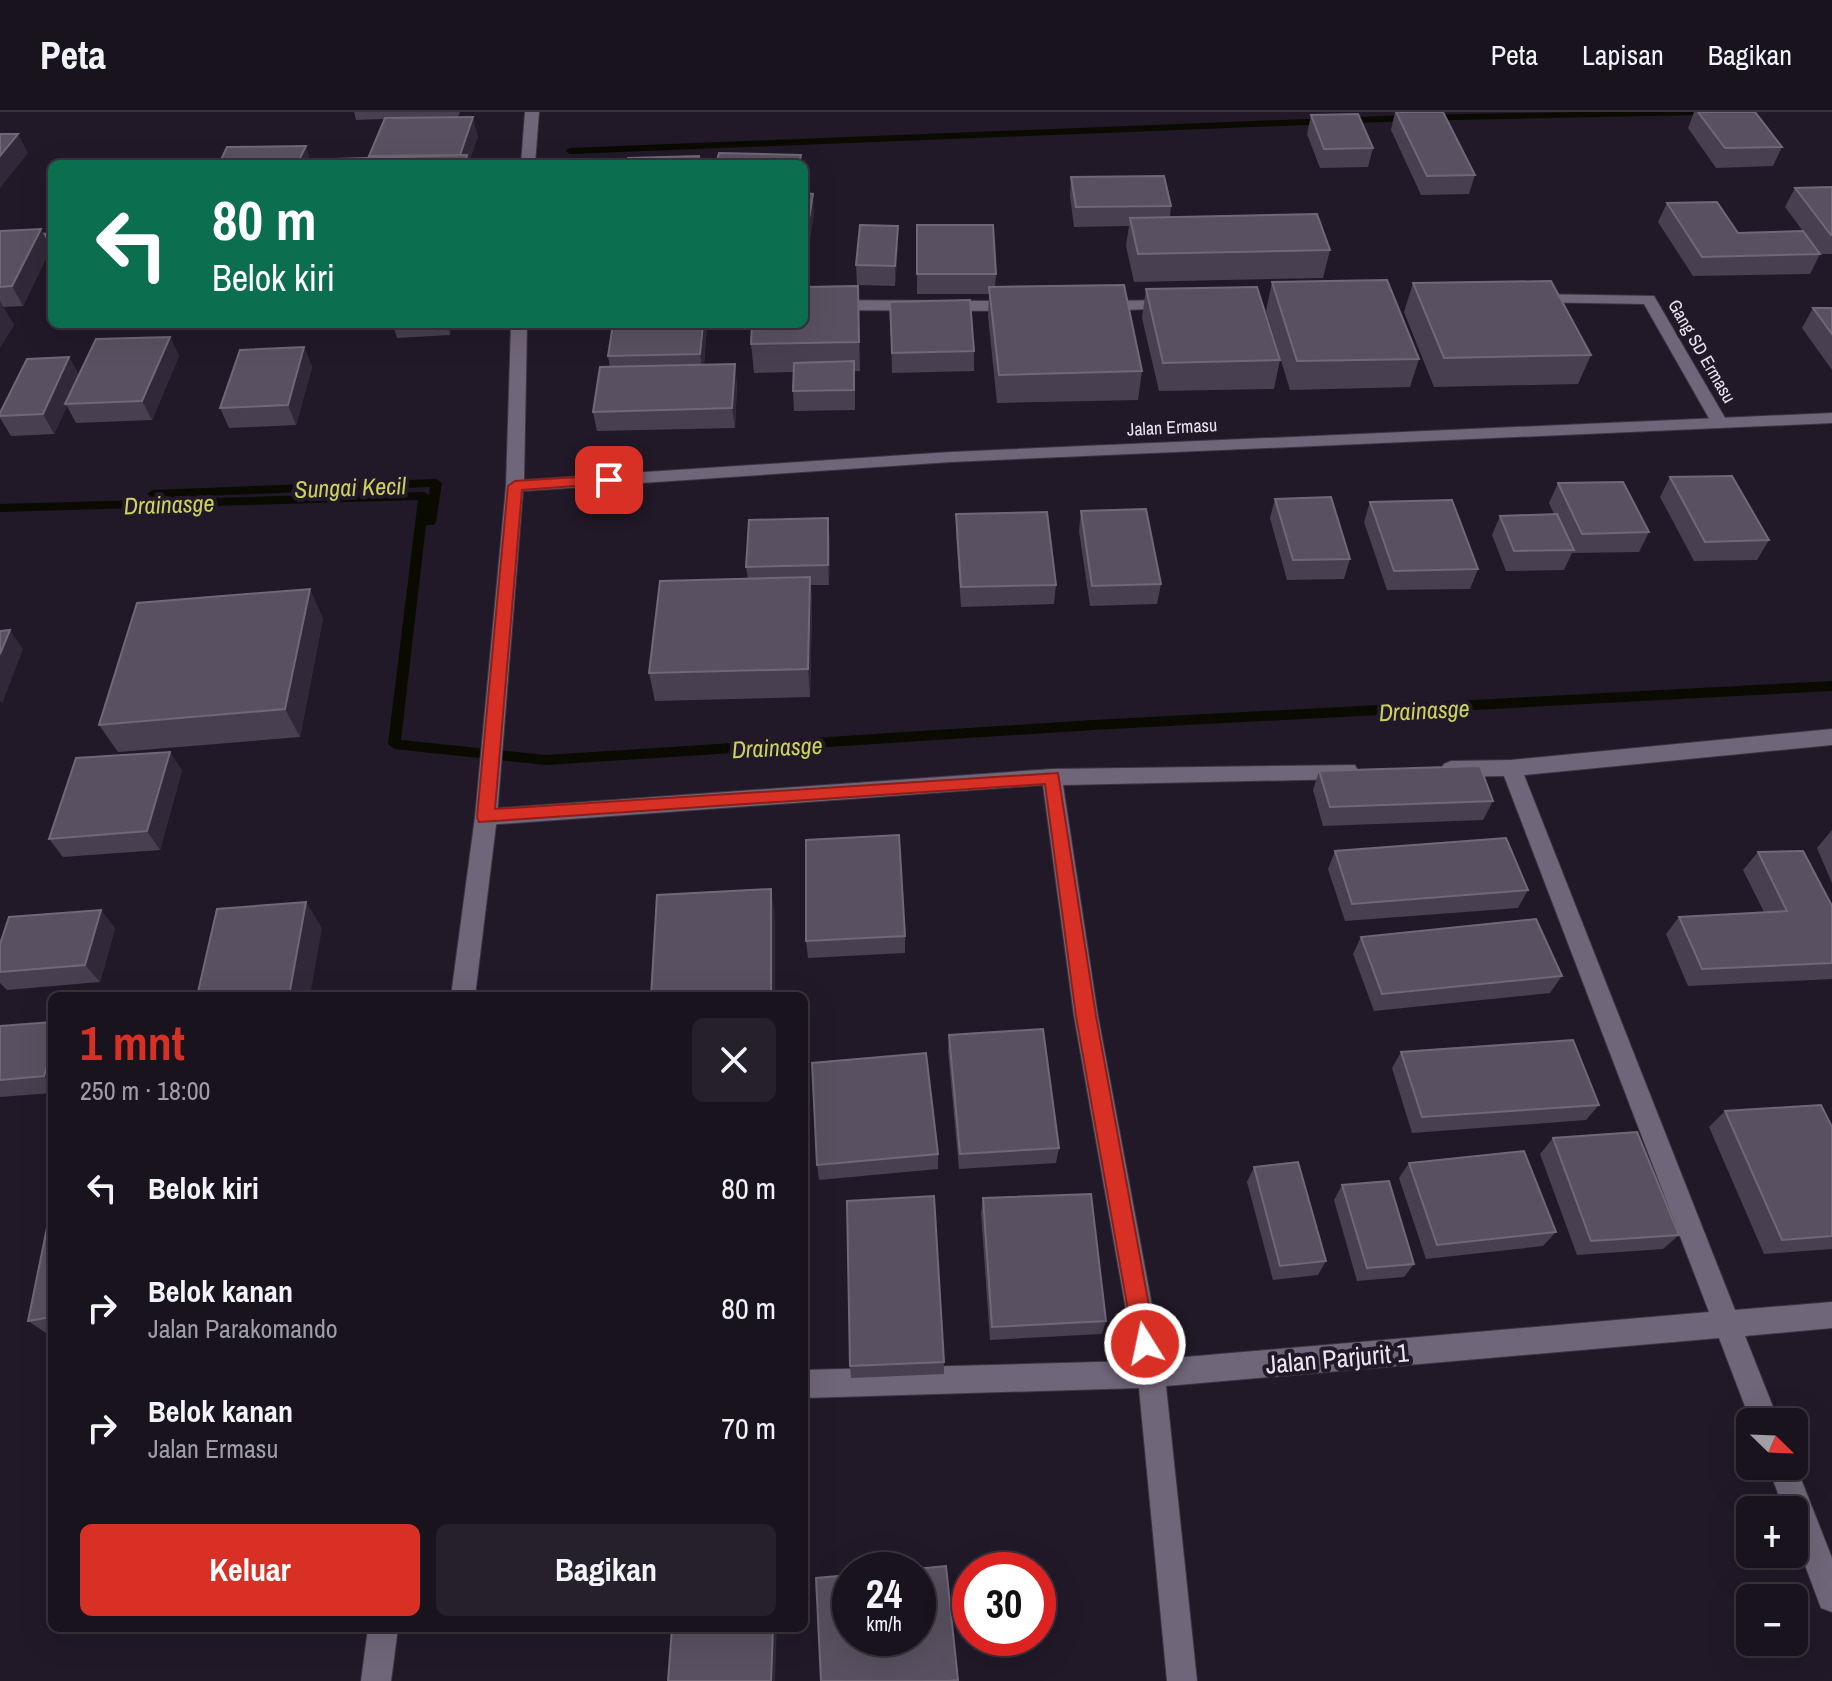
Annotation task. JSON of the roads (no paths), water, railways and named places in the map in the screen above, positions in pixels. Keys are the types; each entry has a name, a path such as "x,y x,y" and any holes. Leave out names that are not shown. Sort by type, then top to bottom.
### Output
{"street":[{"path":"528,160 532,112"},
{"path":"0,237 48,237"},
{"name":"Gang SD Ermasu","path":"1523,299 1649,299 1720,423"},
{"path":"808,305 1038,306"},
{"path":"1085,307 1194,305"},
{"path":"464,992 486,817 515,486 519,328"},
{"name":"Jalan Ermasu","path":"515,486 951,457 1832,418"},
{"path":"1432,769 1511,768 1832,737"},
{"path":"1511,768 1760,1408"},
{"path":"486,817 1052,777 1369,771"},
{"path":"1052,777 1086,1016 1151,1374 1182,1681"},
{"name":"Jalan Parjurit 1","path":"808,1384 1151,1374 1832,1315"},
{"path":"1787,1480 1832,1597"},
{"path":"376,1681 382,1632"}],"waterway":[{"path":"570,151 1407,118 1700,112"},
{"name":"Sungai Kecil","path":"153,494 436,483 430,522"},
{"name":"Drainasge","path":"0,508 424,496 394,744 546,760 1093,725 1832,686"}]}
